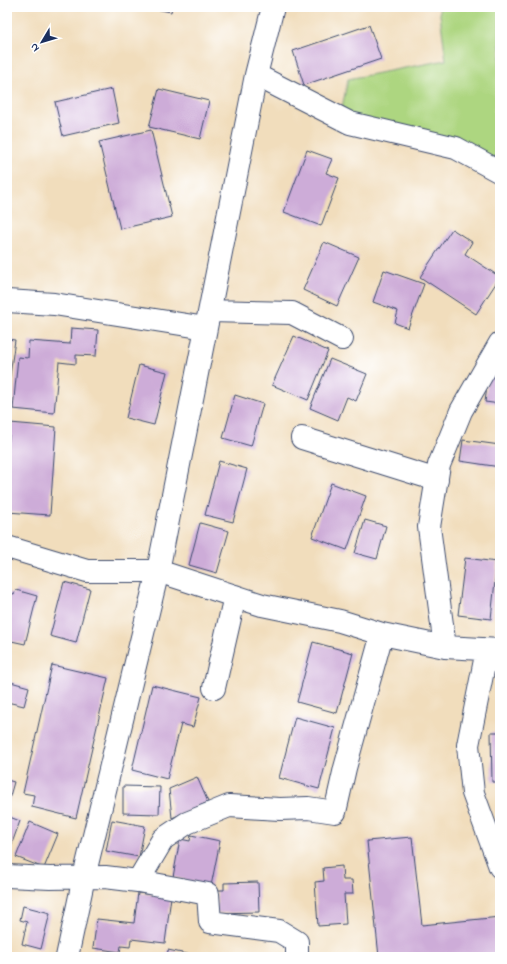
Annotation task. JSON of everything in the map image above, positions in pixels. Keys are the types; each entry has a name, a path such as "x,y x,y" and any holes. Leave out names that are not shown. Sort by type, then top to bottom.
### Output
{"street":[{"path":"67,957 84,877 158,571 256,75 273,7"},
{"path":"256,75 350,123 456,148 500,172"},
{"path":"7,301 54,304 208,319 292,313 342,339"},
{"path":"445,647 429,528 439,465 461,411 500,343"},
{"path":"302,438 437,480"},
{"path":"7,547 87,571 158,571 262,605 340,621 382,634 445,647 493,650 468,746 473,793 500,867"},
{"path":"214,688 235,596"},
{"path":"138,881 163,839 187,823 229,806 280,809 308,808 335,812 345,768 382,634"},
{"path":"7,876 50,878 105,877 138,881 208,894 210,922 279,931 296,942 297,957"}],"green space":[{"path":"439,7 500,7 500,166 341,112 348,79 446,60"}],"building":[{"path":"145,7 172,7 171,12"},
{"path":"369,25 381,59 304,85 293,51"},
{"path":"112,89 119,123 63,136 55,102"},
{"path":"159,89 209,101 200,139 149,127"},
{"path":"151,130 172,217 120,229 99,142"},
{"path":"307,150 332,159 326,173 339,178 321,226 284,212"},
{"path":"452,229 472,242 465,254 500,277 476,314 420,277"},
{"path":"324,242 359,257 337,306 303,290"},
{"path":"384,270 424,284 408,328 395,323 398,311 373,302"},
{"path":"71,328 98,330 96,356 76,355 76,364 59,362 54,413 13,409 18,357 28,358 29,341 70,344"},
{"path":"294,336 328,351 308,400 272,385"},
{"path":"7,339 15,340 8,389 7,389"},
{"path":"330,359 367,374 356,401 347,397 338,420 310,408"},
{"path":"139,365 167,372 154,425 126,418"},
{"path":"489,370 500,372 500,404 485,402"},
{"path":"235,395 263,404 251,446 223,438"},
{"path":"10,423 56,427 50,515 7,512 7,461"},
{"path":"463,440 500,445 500,467 460,461"},
{"path":"219,461 247,469 233,522 205,515"},
{"path":"331,483 366,496 347,550 312,537"},
{"path":"365,520 386,526 377,559 355,553"},
{"path":"200,523 229,531 217,573 189,565"},
{"path":"465,558 497,562 491,619 458,615"},
{"path":"64,582 90,589 76,643 50,636"},
{"path":"16,590 37,596 25,644 7,640 7,592 14,594"},
{"path":"313,642 353,653 337,713 297,702"},
{"path":"52,665 108,678 76,818 32,807 34,795 23,793"},
{"path":"7,681 29,687 24,706 7,702"},
{"path":"152,685 201,697 193,727 181,724 167,779 132,770"},
{"path":"295,717 335,728 319,789 279,778"},
{"path":"491,732 500,732 500,782 492,782"},
{"path":"197,777 208,802 172,818 169,789"},
{"path":"7,780 14,782 8,803 7,803"},
{"path":"123,786 160,787 159,814 123,813"},
{"path":"7,816 20,821 7,857"},
{"path":"112,820 145,826 139,857 106,851"},
{"path":"30,822 58,834 44,868 16,857"},
{"path":"191,835 220,841 211,886 173,877 180,839 190,841"},
{"path":"412,837 422,925 500,917 500,957 379,957 367,841"},
{"path":"342,866 343,880 352,880 353,894 344,894 346,924 318,926 315,882 324,881 323,868"},
{"path":"258,882 259,912 217,913 217,890 224,890 224,883"},
{"path":"138,893 171,897 165,943 131,939 130,947 121,946 120,952 93,948 97,919 134,923"},
{"path":"23,906 50,913 41,949 22,944 27,922 20,920"},
{"path":"168,950 196,956 167,957"}]}
